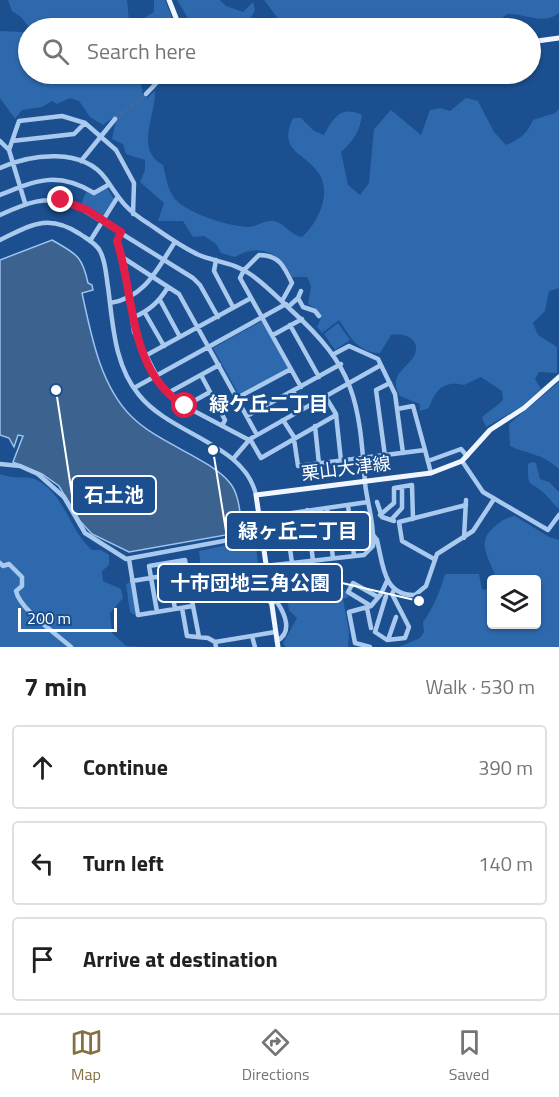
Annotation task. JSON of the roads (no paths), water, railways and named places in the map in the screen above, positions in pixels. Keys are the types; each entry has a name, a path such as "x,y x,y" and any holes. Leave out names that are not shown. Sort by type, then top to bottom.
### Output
{"main road":[{"path":"169,0 176,18"},
{"path":"541,41 559,38"},
{"name":"栗山大津線","path":"256,495 431,473 462,461 490,430 524,408 559,377"},
{"path":"256,495 278,644"}],"street":[{"path":"146,94 156,84"},
{"path":"9,150 19,121 62,116 85,123 116,150 134,183 133,214"},
{"path":"81,161 100,135 116,119"},
{"path":"12,141 74,134 85,123"},
{"path":"0,141 9,150 25,203"},
{"path":"0,168 13,162 62,156 81,161 100,173 117,198 133,214 199,255 244,270 302,319 334,354 349,383 357,409 373,535 370,551 354,556 265,566"},
{"path":"0,195 52,179 66,180 94,193 108,185"},
{"path":"90,241 117,198"},
{"path":"0,215 25,203 44,199 61,200 74,204 197,281 218,317"},
{"path":"0,240 51,221 64,224 98,248 103,258 118,354 134,388 164,418 233,459 249,474 256,495"},
{"path":"121,232 117,241 124,259 134,332 145,356 168,393 185,406 250,439 261,458 336,415"},
{"path":"110,303 137,294 152,277 175,242"},
{"path":"285,304 292,283 284,264 273,256 260,255 244,270 240,278 301,387"},
{"path":"124,259 179,294 257,435"},
{"path":"216,260 214,271 233,307"},
{"path":"132,318 145,313 160,300 168,287"},
{"path":"134,388 298,297 301,291"},
{"path":"298,297 303,307 315,311 319,316"},
{"path":"145,356 251,298"},
{"path":"160,300 180,337"},
{"path":"145,313 164,346"},
{"path":"273,335 302,319"},
{"path":"290,325 319,377"},
{"path":"334,354 350,346 378,359 390,383 397,409 403,453"},
{"path":"247,416 340,364"},
{"path":"168,393 219,365"},
{"path":"233,459 250,439 381,365"},
{"path":"237,399 291,369"},
{"path":"201,375 225,420 222,426"},
{"path":"385,456 376,390 390,383"},
{"path":"293,391 303,409"},
{"path":"185,406 210,392"},
{"path":"326,396 336,415 341,461"},
{"path":"397,409 412,406 431,473"},
{"path":"283,420 294,438 298,466 425,450"},
{"path":"315,426 320,464"},
{"path":"428,460 461,449 467,456"},
{"path":"462,461 483,492 548,530 559,515"},
{"path":"0,465 20,466 38,474 60,492 89,537 129,559 261,534"},
{"path":"380,515 394,503 394,488 412,485 413,519"},
{"path":"391,520 402,508 402,487"},
{"path":"373,535 377,540 387,581 394,590 408,595 420,593 426,586 434,559 441,550 464,538 482,520 494,499"},
{"path":"292,564 285,514 368,502"},
{"path":"377,502 380,515"},
{"path":"394,503 411,510"},
{"path":"380,515 399,522 466,503 464,538"},
{"path":"348,505 354,556"},
{"path":"327,508 333,558"},
{"path":"307,510 313,561"},
{"path":"399,522 402,541 434,559"},
{"path":"129,559 138,615 193,606"},
{"path":"156,612 149,566 185,560 199,637"},
{"path":"278,644 283,637 286,623 284,613 273,602 298,585 306,562"},
{"path":"0,563 3,566 9,564 14,566 22,577 22,586 16,591 18,600 49,632 71,647"},
{"path":"132,581 187,572"},
{"path":"169,575 175,609"},
{"path":"370,647 355,643 349,612 369,607 387,581"},
{"path":"369,607 348,592 353,583 378,597"},
{"path":"386,596 374,630 388,640 405,638 409,627 396,606 392,594 394,590"},
{"path":"369,607 370,628"},
{"path":"182,608 186,636 208,638 216,645 234,639 275,632"},
{"path":"388,640 396,617"},
{"path":"252,636 255,647"},
{"path":"234,639 236,647"}],"tunnel":[{"path":"115,119 146,94"}],"place":[{"name":"石土池","path":"56,390"},
{"name":"緑ヶ丘二丁目","path":"213,450"},
{"name":"十市団地三角公園","path":"419,601"}],"district":[{"name":"緑ケ丘二丁目","path":"269,403"}]}
